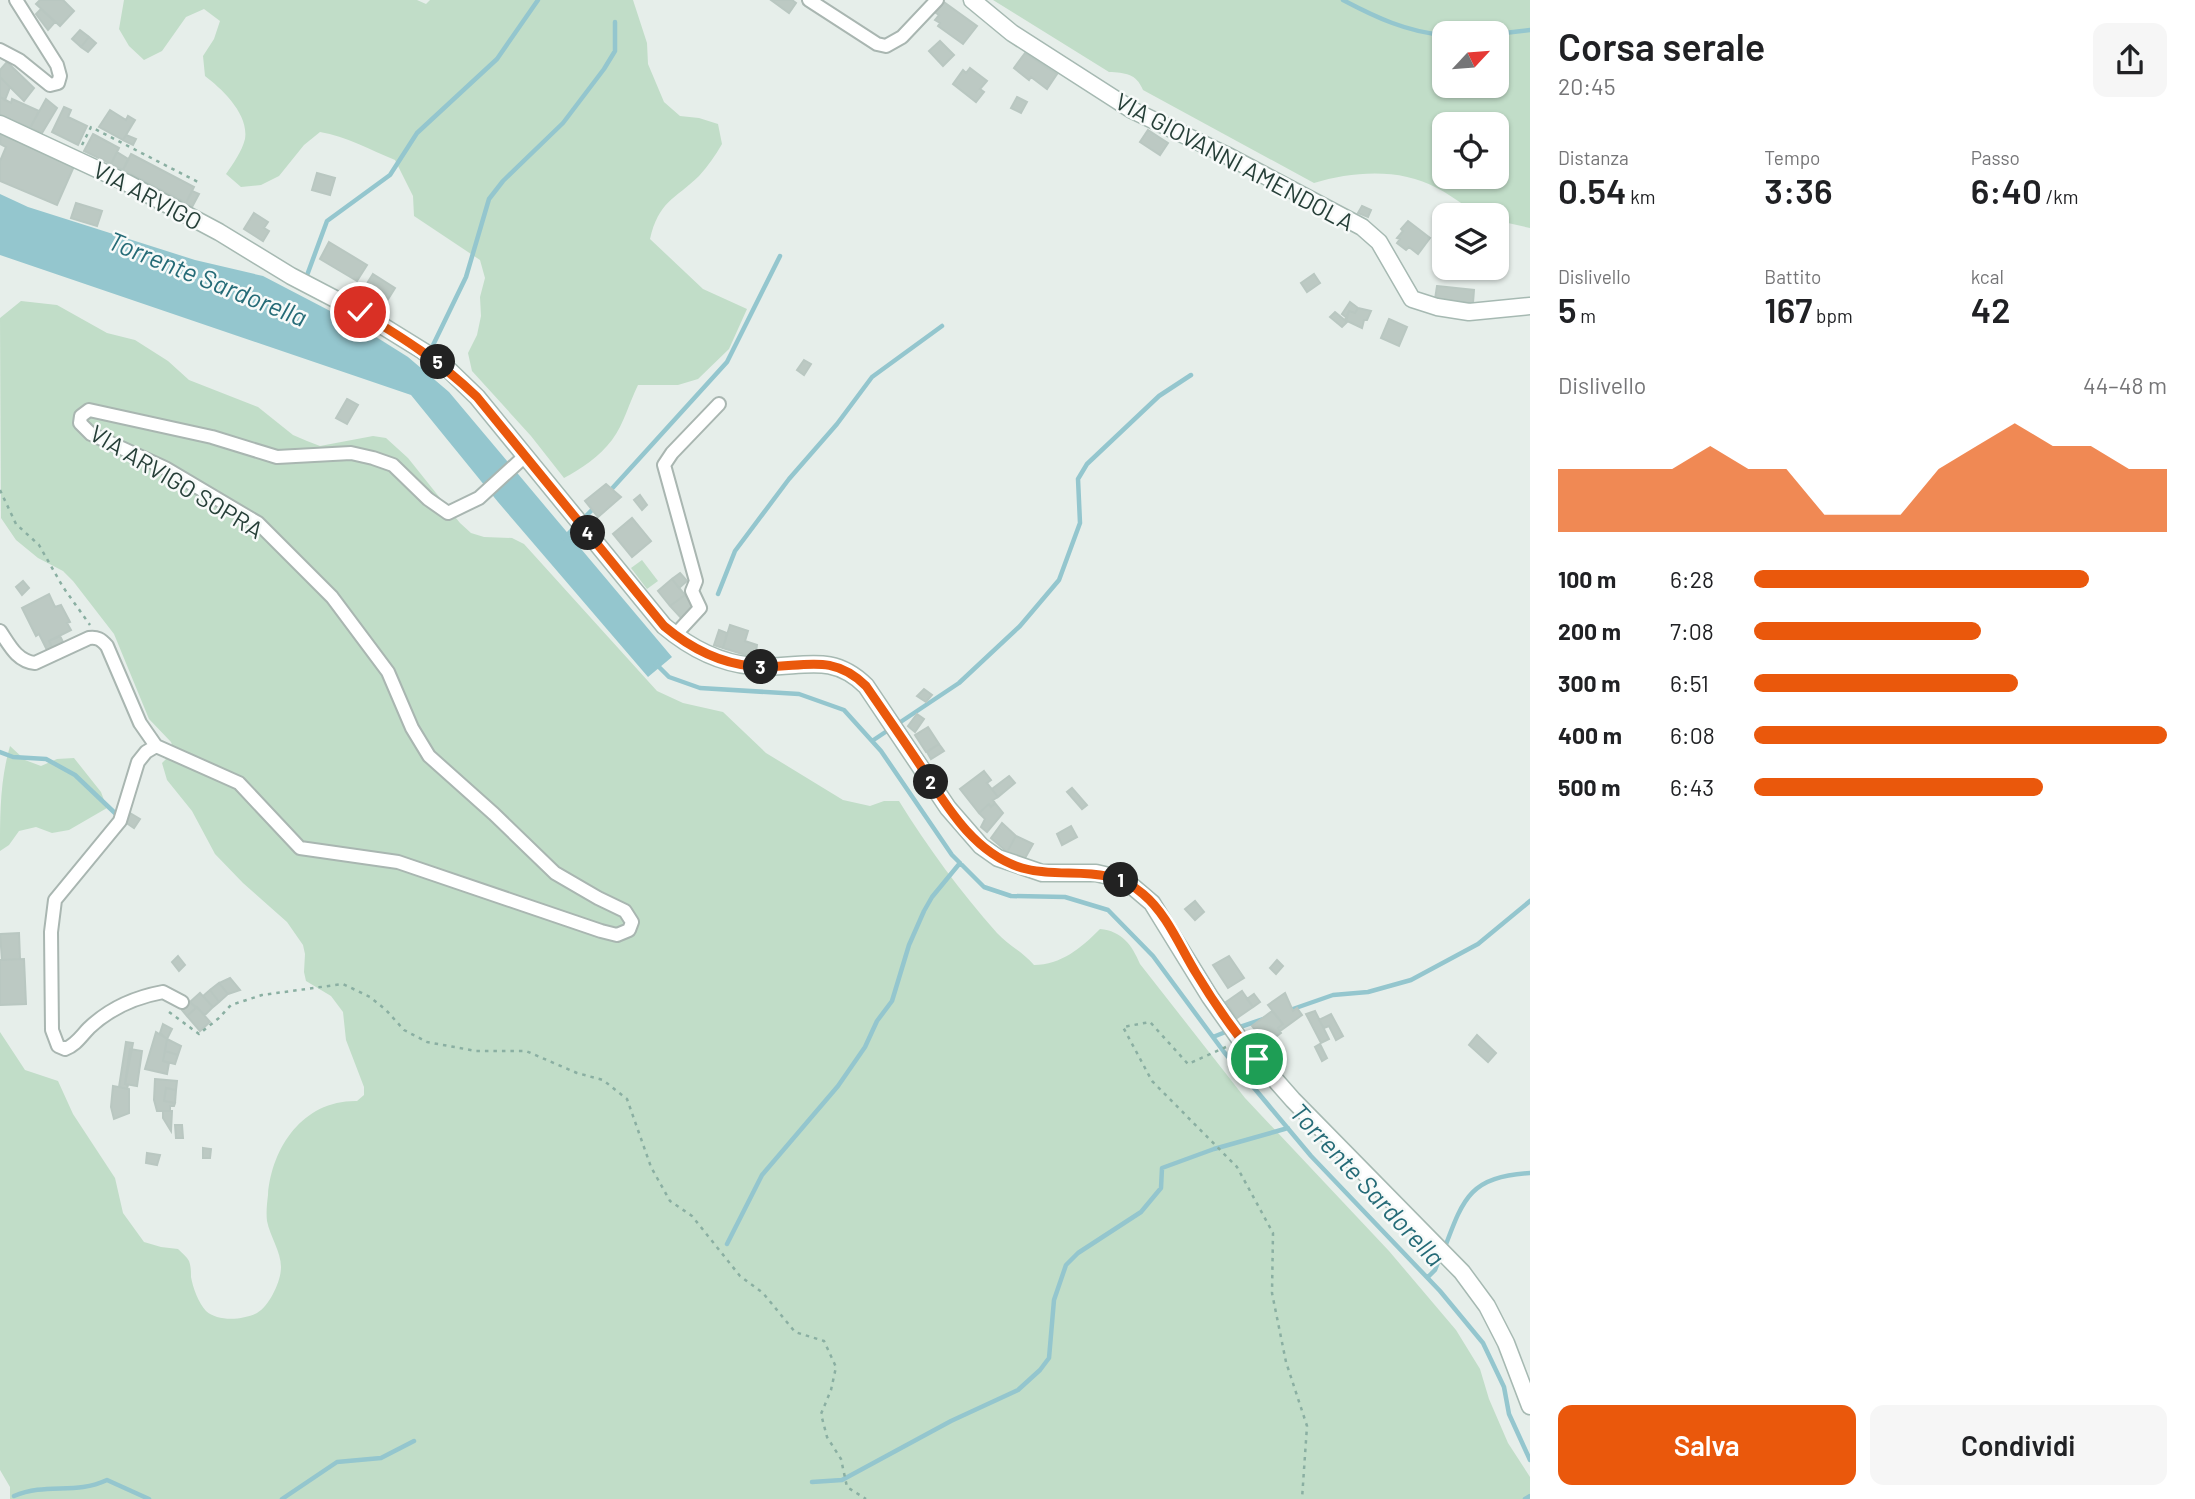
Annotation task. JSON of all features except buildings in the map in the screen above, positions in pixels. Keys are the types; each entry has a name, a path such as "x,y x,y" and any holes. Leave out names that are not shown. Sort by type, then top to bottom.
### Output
{"main road":[{"name":"VIA GIOVANNI AMENDOLA","path":"972,0 1013,33 1132,110 1226,155 1362,227 1379,242 1412,299 1437,307 1469,312 1530,306"},
{"name":"VIA ARVIGO","path":"0,124 75,157 219,232 291,276 360,312 449,370 477,397 522,459 664,626 697,649 732,663 768,667 828,664 858,678 948,808 981,846 998,858 1042,873 1096,873 1132,886 1152,903 1210,998 1241,1041 1293,1100 1462,1272 1487,1306 1506,1343 1530,1406"}],"street":[{"path":"0,50 19,60 50,85 58,83 60,76 57,65 16,0"},
{"path":"809,0 877,44 886,46 902,37 937,0"},
{"path":"675,635 700,608 692,591 696,581 664,464 719,404"},
{"name":"VIA ARVIGO SOPRA","path":"156,746 239,783 300,848 398,862 601,931 617,935 629,930 632,922 625,911 555,873 429,756 412,728 388,672 380,661 332,597 258,523 165,468 91,434 80,423 81,416 89,410 113,413 212,437 278,457 351,453 373,458 393,465 428,499 448,513 479,498 522,459"},
{"path":"0,631 17,656 26,662 35,663 89,638 97,637 107,646 140,723 156,746 146,752 138,762 120,821 55,900 51,932 52,1030 55,1040 58,1046 65,1049 73,1046 90,1027 114,1009 149,995 163,992 182,1002"}],"path":[{"path":"75,157 91,127 198,182"},
{"path":"0,490 16,524 39,545 97,637"},
{"path":"149,995 199,1034 231,1005 262,995 343,984 370,997 404,1030 427,1041 476,1051 526,1051 577,1073 603,1080 626,1099 651,1167 670,1201 692,1216 740,1276 763,1293 795,1332 824,1341 836,1367 831,1390 821,1414 827,1437 841,1459 847,1488 866,1499"},
{"path":"1241,1041 1188,1064 1150,1022 1123,1027 1152,1082 1237,1167 1273,1233 1272,1293 1286,1362 1307,1426 1302,1499"}],"green space":[{"path":"124,0 417,0 426,4 430,0 633,0 647,43 648,64 664,102 680,116 718,124 722,144 699,176 663,209 650,239 703,289 747,309 729,349 698,379 678,385 638,385 612,440 590,462 564,478 531,436 472,371 468,353 477,335 481,316 480,297 485,278 480,260 414,216 413,196 395,160 349,140 320,132 304,145 279,176 261,185 241,187 226,174 244,144 243,120 233,103 205,76 203,56 214,39 220,21 204,9 186,17 162,51 144,60 129,46 119,29"},
{"path":"993,0 1530,0 1530,228 1509,223 1509,203 1462,203 1439,189 1509,189 1509,112 1432,112 1432,186 1393,174 1361,174 1314,183 1143,90 1137,80 1125,74 1109,72"},
{"path":"21,301 57,305 107,333 135,340 168,361 189,380 258,407 293,435 320,446 373,436 386,438 408,458 471,533 484,537 512,538 524,544 657,691 683,703 723,712 766,753 843,800 870,806 884,801 899,801 970,901 997,933 1034,965 1062,959 1100,929 1120,936 1130,945 1140,964 1245,1098 1389,1251 1456,1330 1480,1369 1489,1399 1508,1443 1530,1477 1530,1499 10,1499 10,1487 0,1470 0,1032 25,1070 58,1081 73,1114 115,1178 123,1213 144,1242 178,1249 183,1254 191,1267 196,1295 206,1311 217,1317 238,1318 257,1313 270,1299 277,1286 281,1261 268,1227 267,1211 271,1177 284,1143 294,1129 321,1108 357,1101 364,1095 364,1087 346,1040 343,1012 331,996 306,981 303,945 287,922 215,854 192,811 167,780 162,763 174,751 171,742 149,719 114,634 73,581 63,571 38,558 16,540 1,518 0,318"},
{"path":"642,560 658,581 647,589 631,568"},
{"path":"10,746 25,760 41,766 57,759 74,758 101,792 107,808 69,830 52,833 36,827 19,831 9,845 0,851 2,785"}],"water":[{"path":"0,194 28,207 195,260 263,276 357,325 408,357 449,392 672,657 648,677 498,502 411,395 0,255"}],"waterway":[{"path":"306,278 327,221 390,175 417,133 497,59 538,0"},
{"path":"1343,0 1392,23 1432,33"},
{"path":"420,372 466,277 489,199 503,181 563,123 604,69 615,51 615,22"},
{"path":"1509,32 1530,30"},
{"path":"608,493 727,362 780,256"},
{"path":"718,594 735,551 789,479 837,424 872,377 942,326"},
{"path":"872,741 959,683 1020,626 1059,580 1080,523 1078,479 1087,464 1159,396 1191,375"},
{"path":"564,538 595,507"},
{"name":"Torrente Sardorella","path":"656,664 669,677 700,688 799,694 844,710 881,751 952,855 984,887 1011,896 1065,897 1108,910 1153,956 1224,1052 1311,1156 1440,1291 1483,1343 1504,1387 1509,1414 1530,1460"},
{"path":"0,752 13,757 46,759 75,775 117,815"},
{"path":"727,1244 762,1175 838,1086 865,1047 877,1021 892,1001 909,945 924,911 960,863"},
{"path":"1290,1010 1333,995 1368,992 1411,980 1478,944 1530,901"},
{"path":"1237,1028 1281,1013"},
{"path":"1213,1037 1228,1031"},
{"path":"812,1482 842,1480 951,1421 1018,1390 1049,1358 1054,1300 1066,1265 1078,1253 1141,1212 1161,1188 1162,1168 1214,1149 1288,1128"},
{"path":"1445,1247 1458,1214 1472,1192 1494,1179 1530,1173"},
{"path":"1428,1277 1435,1270 1441,1255"},
{"path":"282,1499 337,1462 381,1458 414,1441"},
{"path":"14,1496 38,1490 84,1487 107,1480 149,1499"},
{"path":"1525,1499 1530,1496"}],"route":[{"path":"360,312 423,351 449,370 477,397 664,626 687,644 732,663 768,667 817,663 849,671 866,686 948,808 981,846 1018,867 1042,873 1096,873 1120,880 1142,894 1161,914 1210,998 1257,1059"}]}
